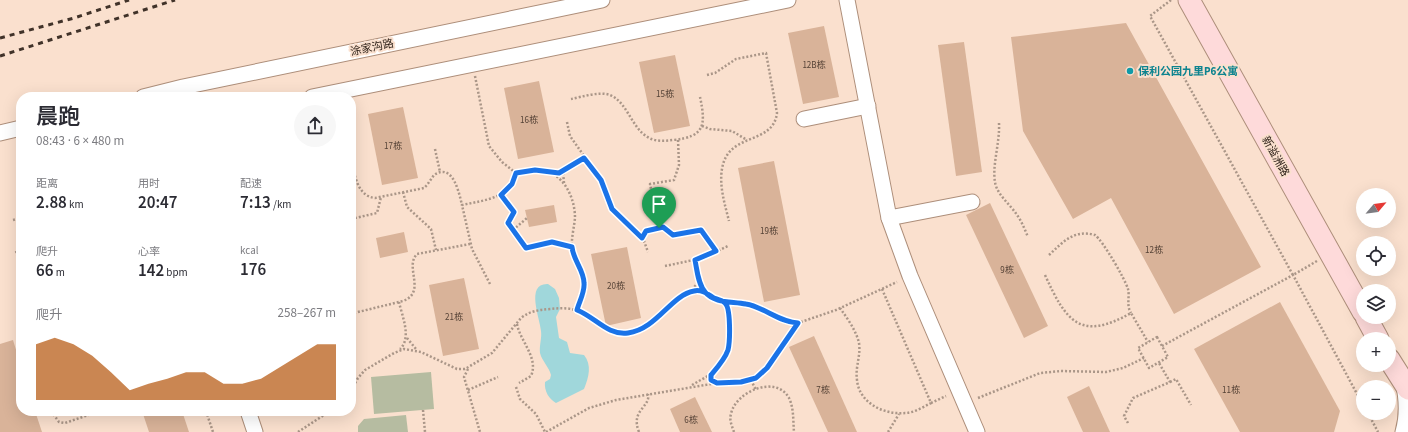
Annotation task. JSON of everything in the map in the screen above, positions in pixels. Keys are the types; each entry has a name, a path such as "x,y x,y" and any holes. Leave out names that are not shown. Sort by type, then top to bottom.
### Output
{"street":[{"name":"涂家沟路","path":"184,92 602,0"},
{"path":"336,92 788,0"},
{"path":"847,0 889,218 910,276 977,432"},
{"name":"新溢洲路","path":"1189,0 1356,299"},
{"path":"804,119 868,106"},
{"path":"0,133 16,129"},
{"path":"889,218 972,202"},
{"path":"1396,370 1406,385 1408,401 1408,416 1403,432"},
{"path":"250,416 255,432"}],"path":[{"path":"1171,0 1150,16 1356,392"},
{"path":"706,75 715,73 736,59 766,53 776,117 768,130 738,144 729,153 722,169 722,189 729,221"},
{"path":"473,64 489,146 498,158 516,173 535,170 548,172 564,171 584,158"},
{"path":"571,99 600,94 609,95 620,103 638,129 645,136 657,140 678,140 696,134 702,126 704,118 700,97"},
{"path":"567,122 570,136 584,158 601,180 612,209 642,238 646,244 648,252"},
{"path":"999,123 1000,142 995,172 995,182 1000,194 1017,215 1028,237"},
{"path":"702,126 710,129 732,131 747,140"},
{"path":"659,228 650,184 674,180 679,165 678,140"},
{"path":"435,149 440,172"},
{"path":"564,171 562,176 574,206 572,247 584,281 584,288 577,310"},
{"path":"356,175 362,192 372,198 424,188 434,175 440,172 445,172 452,177 458,187 470,244 490,284"},
{"path":"548,172 560,179 565,185"},
{"path":"462,205 501,195 512,184 516,173"},
{"path":"403,192 407,207 431,229 436,250"},
{"path":"501,195 514,212 508,223 526,248 552,242 572,247"},
{"path":"356,218 377,213 381,197"},
{"path":"513,230 527,218"},
{"path":"642,238 646,231 663,227 673,235 701,230 716,251"},
{"path":"1049,256 1071,236 1081,233 1095,235 1103,243 1127,286 1128,306 1148,342"},
{"path":"356,313 399,302 409,298 414,291 416,281 413,261 415,256 420,252 470,244"},
{"path":"666,266 695,260 728,246"},
{"path":"1162,346 1331,254"},
{"path":"695,260 699,281 707,294"},
{"path":"1045,275 1060,307 1077,323 1089,327 1101,326 1112,323 1132,313"},
{"path":"688,293 698,290 722,301 751,305 798,323 840,308 910,276"},
{"path":"398,350 417,350 461,370 470,367 492,353 517,323 527,314 538,310 561,308 577,310 611,331 628,333 639,330 649,324 696,287 699,281"},
{"path":"882,289 931,403"},
{"path":"722,301 729,310"},
{"path":"356,381 366,370 404,346 406,337 399,302"},
{"path":"717,383 710,378 728,349 729,310 732,304 738,303"},
{"path":"840,308 859,342 856,372 859,390 873,406 886,412 912,412 931,403 962,397 1040,373 1061,370 1106,372 1123,368 1144,358"},
{"path":"517,323 520,334 531,355 533,367 531,376 519,384"},
{"path":"516,387 520,399 536,414 545,432 588,408 616,400 717,383 751,380 767,368 798,323"},
{"path":"406,337 417,350"},
{"path":"1157,337 1168,357 1149,368 1138,348 1148,342 1157,337"},
{"path":"1159,362 1170,382"},
{"path":"464,377 470,367"},
{"path":"457,369 464,377 480,432"},
{"path":"686,388 700,382 713,373"},
{"path":"468,390 498,377"},
{"path":"1128,423 1124,416 1133,398 1176,379 1191,404"},
{"path":"751,380 756,390"},
{"path":"734,432 731,421 732,410 740,399 756,390 770,386 780,388 786,394 791,407 794,432"},
{"path":"639,432 637,425 637,414 648,402 648,394"},
{"path":"423,410 425,432"},
{"path":"888,432 899,413"},
{"path":"55,416 59,422 65,423 85,416"},
{"path":"208,416 213,432"},
{"path":"298,432 322,416"},
{"path":"1372,420 1378,432"}],"green space":[{"path":"431,372 434,409 374,414 371,377"},
{"path":"406,415 408,432 358,432 358,426 364,419"}],"water":[{"path":"548,284 555,289 559,298 560,309 556,317 559,338 567,342 570,353 584,355 587,359 589,367 584,389 556,403 549,397 545,389 545,382 550,379 551,375 540,353 541,331 535,295 537,289 541,285"}],"building":[{"path":"1126,23 1261,267 1174,314 1111,198 1073,219 1023,131 1011,37"},
{"path":"824,26 839,97 803,104 788,33"},
{"path":"964,42 982,172 956,176 938,45"},
{"path":"675,55 690,126 654,133 639,62"},
{"path":"539,81 554,152 518,159 504,88"},
{"path":"403,107 418,178 382,185 368,114"},
{"path":"774,161 800,295 764,302 738,168"},
{"path":"990,203 1048,326 1024,338 966,215"},
{"path":"554,205 557,222 529,227 525,210"},
{"path":"404,232 408,252 380,258 376,238"},
{"path":"627,247 641,318 606,326 591,254"},
{"path":"464,278 479,349 443,356 429,285"},
{"path":"1280,302 1340,411 1334,432 1240,432 1194,349"},
{"path":"814,336 857,432 828,432 789,347"},
{"path":"13,340 16,350 16,416 37,416 42,432 0,432 0,344"},
{"path":"1089,386 1110,432 1083,432 1067,397"},
{"path":"695,397 712,432 680,432 670,409"},
{"path":"144,416 184,416 189,432 149,432"}],"railway":[{"path":"0,38 74,18 129,0"},
{"path":"0,56 175,0"}],"place":[{"name":"保利公园九里P6公寓","path":"1130,71"}],"route":[{"path":"659,228 646,231 642,238 618,216 612,209 601,180 584,158 559,173 541,170 516,173 509,189 501,195 514,212 508,223 526,248 552,242 572,247 572,251 584,281 584,288 577,310 611,331 617,333 628,333 639,330 656,320 688,293 698,290 702,291 707,294 722,301 725,303 729,310 729,344 727,353 711,375 711,380 717,383 741,382 756,378 767,368 791,330 798,323 794,323 745,303 722,301 712,297 707,294 699,281 695,260 711,255 716,251 701,230 673,235 663,227 659,228"}]}
